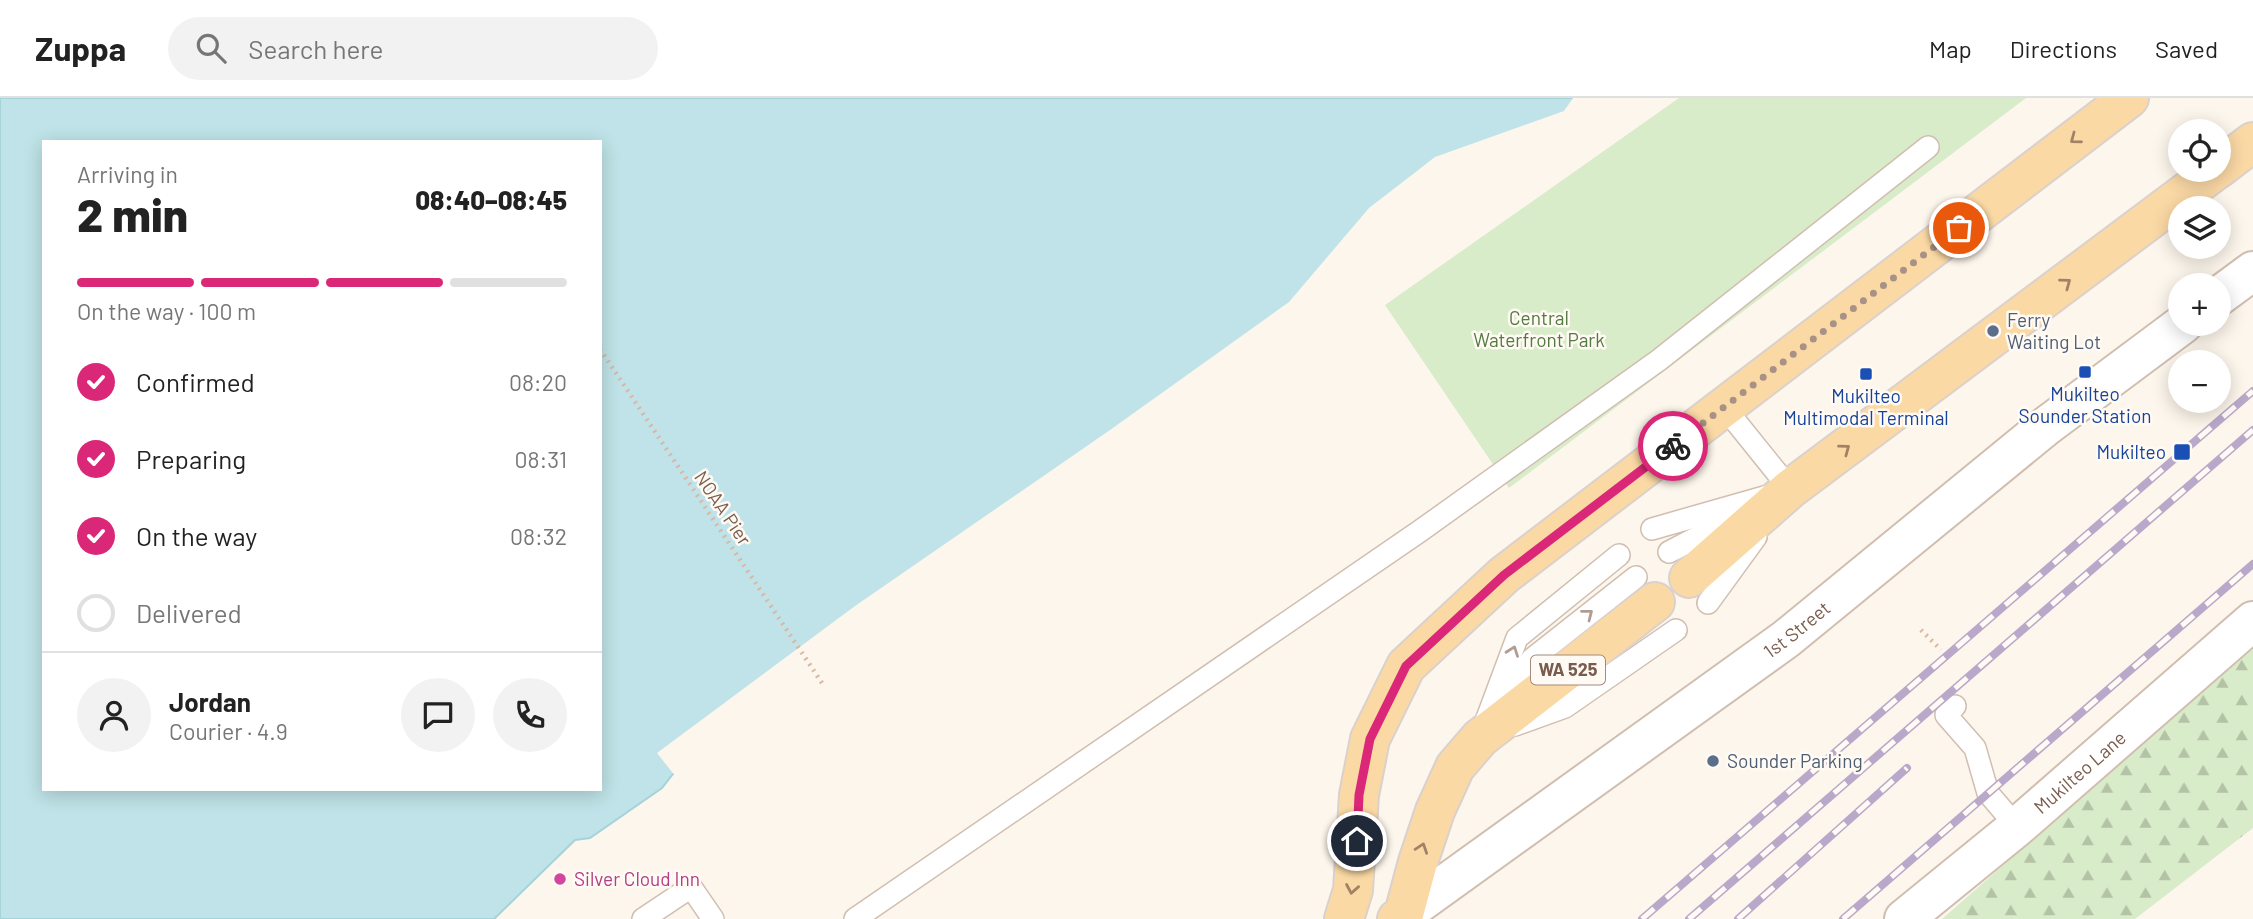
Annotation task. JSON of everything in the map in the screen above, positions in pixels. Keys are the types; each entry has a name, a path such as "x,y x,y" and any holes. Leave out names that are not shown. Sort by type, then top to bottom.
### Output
{"main road":[{"path":"1344,919 1353,890 1359,795 1370,739 1406,666 1504,575 2129,98"},
{"path":"2231,159 2253,142"},
{"path":"1689,578 1790,489 2201,182"},
{"name":"WA 525","path":"1400,916 1435,811 1455,767 1480,738 1656,603"}],"street":[{"path":"2231,287 2253,271"},
{"name":"1st Street","path":"1400,916 1786,639 2045,427 2168,335"},
{"name":"Mukilteo Lane","path":"1904,919 2017,827 2253,621"}],"lane":[{"path":"855,919 1420,531 1659,360 1928,147"},
{"path":"1652,529 1790,489 1724,407"},
{"name":"WA 525","path":"1480,738 1517,638 1619,555"},
{"path":"1955,706 1946,715 1975,748 1988,793 2017,827"},
{"path":"643,919 691,887 713,919"}],"path":[{"name":"NOAA Pier","path":"602,352 822,683"},
{"path":"2106,458 2110,463"},
{"path":"1921,630 1941,650"}],"green space":[{"name":"Central Waterfront Park","path":"1679,98 2026,98 1509,488 1385,305"},
{"path":"2253,646 2253,828 2135,919 1942,919"}],"water":[{"path":"0,98 1654,98 1113,439 818,644 684,771 673,774 662,788 590,838 575,840 494,919 0,919"}],"pier":[{"path":"1573,98 1657,98 1115,442 820,647 685,775 676,777 657,753 855,606 1110,430 1289,302 1369,208 1435,157 1564,111"}],"railway":[{"path":"1642,919 2253,391"},
{"path":"1689,919 2253,430"},
{"path":"1843,919 2253,564"},
{"path":"1738,919 1907,768"}],"way so far":[{"path":"1673,446 1959,228"}],"place":[{"name":"Ferry Waiting Lot","path":"1993,331"},
{"name":"Mukilteo Sounder Station","path":"2085,372"},
{"name":"Mukilteo Multimodal Terminal","path":"1866,374"},
{"name":"Mukilteo","path":"2182,452"},
{"name":"Sounder Parking","path":"1713,761"},
{"name":"Silver Cloud Inn","path":"560,879"}],"route":[{"path":"1357,841 1359,795 1370,739 1406,666 1504,575 1673,446"}]}
